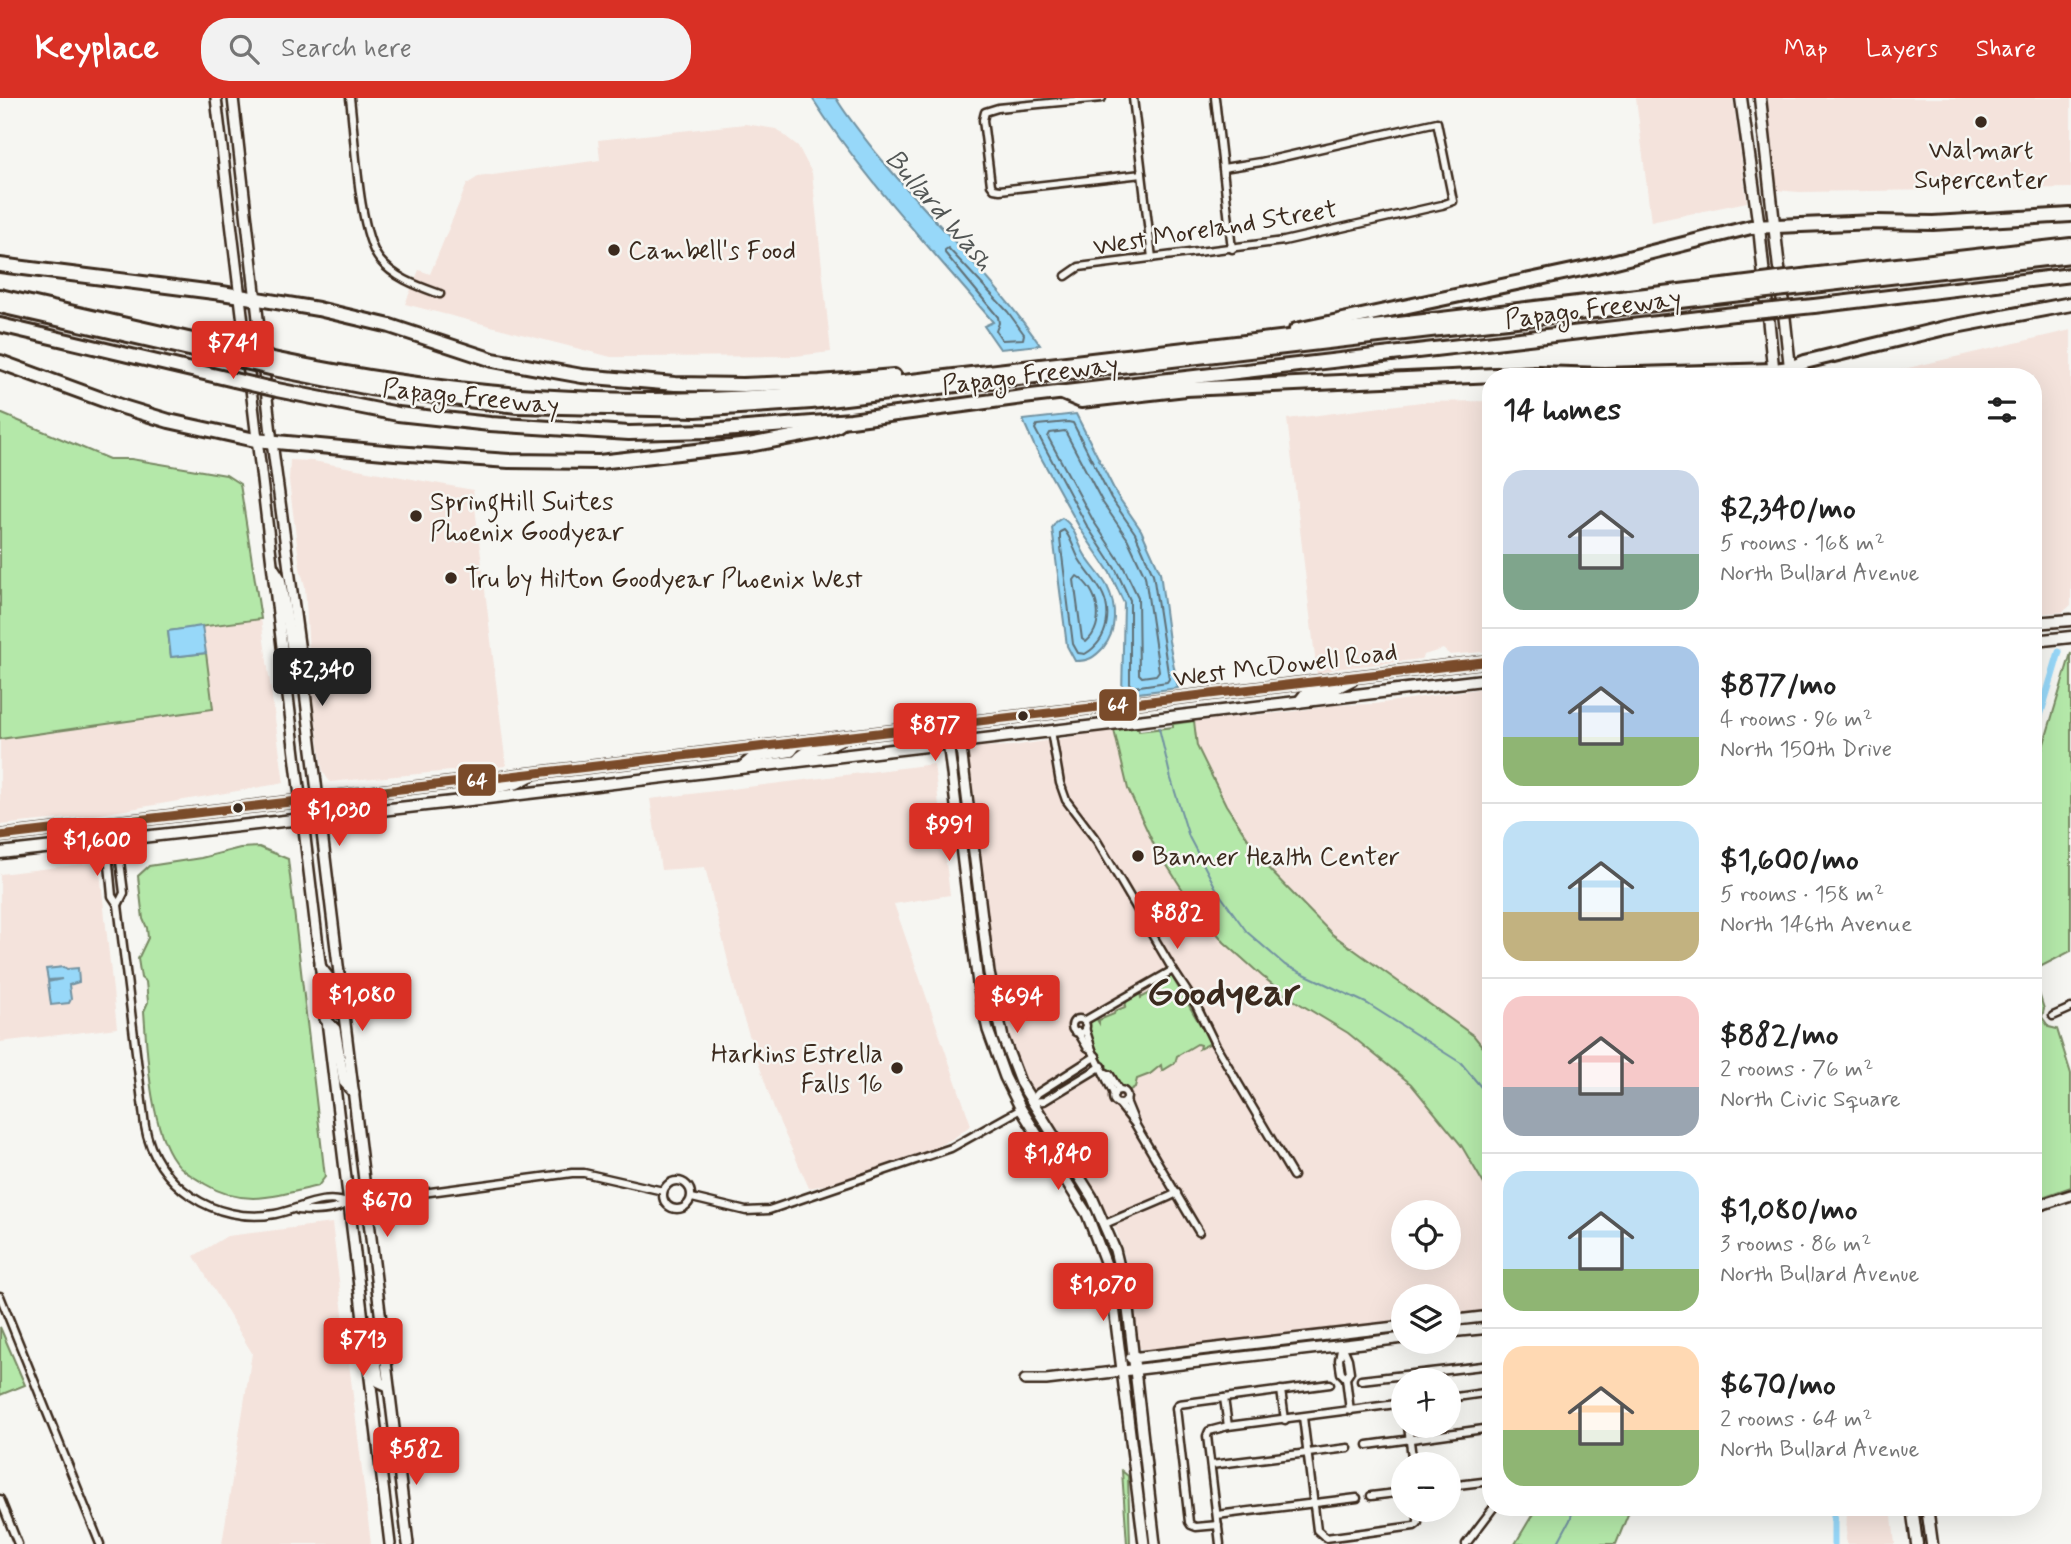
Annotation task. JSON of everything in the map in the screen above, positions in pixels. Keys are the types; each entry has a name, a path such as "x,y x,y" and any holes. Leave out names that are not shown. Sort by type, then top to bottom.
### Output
{"highway":[{"path":"1266,339 1306,327 1511,285 1759,227 1876,222 1933,223 2071,215"},
{"name":"Papago Freeway","path":"0,296 274,364 449,389 527,397 707,400 775,396 1266,339 1732,290 2071,245"},
{"path":"1811,281 2071,256"},
{"path":"0,265 318,309 380,324 493,360 591,377 675,384 743,385 820,382 878,376 961,375"},
{"name":"Papago Freeway","path":"0,325 276,390 398,414 490,425 629,433 709,431 851,420 2071,275"},
{"path":"274,364 370,388 517,405 696,410 811,402 1732,290"},
{"path":"1799,368 1817,359 1945,328 2071,304"},
{"path":"0,306 232,354"},
{"path":"0,362 145,414 255,440 509,461 599,462 675,455 824,431 851,420"},
{"path":"1062,393 1081,401 1186,389 1482,376"}],"main road":[{"path":"216,98 300,818 390,1544"},
{"path":"233,98 272,442 408,1544"},
{"path":"1741,98 1759,227 1773,368"},
{"path":"1760,98 1791,368"},
{"path":"271,562 280,578 293,654 296,660 301,662"},
{"path":"2042,622 2071,620"},
{"path":"2042,640 2071,637"},
{"name":"West McDowell Road","path":"0,836 1482,662"},
{"path":"1299,702 1306,693 1335,689 1358,676"},
{"name":"West McDowell Road","path":"0,853 1482,681"},
{"path":"958,724 996,1014 1008,1054 1031,1102 1092,1197 1105,1224 1125,1289 1155,1544"},
{"path":"946,725 980,995 995,1050 1021,1109 1073,1189 1097,1237 1110,1275 1144,1544"},
{"path":"797,761 803,753 831,746 845,737"},
{"path":"741,768 754,757 791,751 798,742"},
{"path":"637,761 639,780"},
{"path":"480,799 480,792 483,790 517,783 537,773"},
{"path":"318,964 329,978 335,1010 344,1013"},
{"path":"325,1019 335,1029 344,1082 354,1093"},
{"path":"1021,1109 1031,1102"},
{"path":"2042,1204 2071,1195"},
{"path":"1461,1320 1482,1317"},
{"path":"1122,1359 1391,1328"},
{"path":"1461,1331 1482,1329"},
{"path":"365,1332 373,1340 379,1382 388,1386"},
{"path":"1341,1334 1342,1345"},
{"path":"1026,1380 1046,1380 1391,1339"},
{"path":"1913,1516 1917,1544"},
{"path":"1928,1516 1932,1544"}],"street":[{"path":"350,98 365,221 371,245 388,268 404,279 440,294"},
{"path":"1102,98 998,108 985,112 983,116 989,176 994,189 1142,174"},
{"path":"1133,98 1152,258"},
{"path":"1214,98 1232,249"},
{"name":"West Moreland Street","path":"1066,276 1079,267 1284,242 1453,201 1437,122 1261,162 1223,168"},
{"path":"1051,731 1060,783 1066,800 1097,841 1196,1005 1215,1044 1293,1177"},
{"path":"110,822 112,896 118,905 147,1138 168,1176 198,1201 242,1215 272,1214 296,1209 312,1212 338,1209 348,1203 367,1200 572,1173 584,1173 663,1191"},
{"path":"112,841 124,893 118,905"},
{"path":"1078,1032 1173,970"},
{"path":"2053,1016 2071,1007"},
{"path":"1094,1053 1085,1025 1079,1019 1073,1022 1073,1028 1104,1070 1111,1075 1117,1092 1114,1101 1122,1102"},
{"path":"1031,1102 1038,1093 1094,1053"},
{"path":"1031,1102 1044,1101 1104,1070"},
{"path":"1117,1092 1126,1092 1122,1102"},
{"path":"1122,1102 1199,1232"},
{"path":"692,1198 746,1212 769,1210 951,1148 1021,1109"},
{"path":"681,1181 690,1187 692,1198 685,1208 674,1209 665,1203 663,1191 670,1183 681,1181"},
{"path":"1105,1224 1177,1193"},
{"path":"0,1296 100,1544"},
{"path":"1342,1345 1340,1373 1346,1377 1350,1410"},
{"path":"1461,1369 1482,1366"},
{"path":"1361,1380 1391,1379"},
{"path":"1218,1525 1191,1525 1176,1408 1180,1404 1330,1384"},
{"path":"1281,1390 1285,1420"},
{"path":"1461,1396 1482,1393"},
{"path":"1224,1398 1228,1426"},
{"path":"1220,1544 1207,1436 1209,1431 1228,1426 1391,1405"},
{"path":"1303,1417 1320,1535 1326,1538 1414,1526 1418,1522"},
{"path":"1367,1444 1482,1429"},
{"path":"1410,1439 1412,1452"},
{"path":"1211,1465 1348,1448"},
{"path":"1461,1484 1482,1481"},
{"path":"1371,1496 1391,1494"},
{"path":"1217,1515 1357,1497"},
{"path":"0,1499 18,1544"},
{"path":"1466,1544 1487,1516"}],"shaded area":[{"path":"1636,98 1733,98 1747,202 1651,222"},
{"path":"1767,98 2071,98 2071,188 1799,192 1775,190"},
{"path":"745,124 776,129 798,146 812,173 831,352 795,356 611,357 405,304 419,270 430,274 467,184 478,177 600,160 598,140"},
{"path":"2071,330 2071,605 2063,612 2042,613 2042,368 1908,368"},
{"path":"1482,401 1482,652 1450,655 1443,649 1424,655 1421,659 1335,669 1317,674 1287,419 1421,402"},
{"path":"290,460 313,461 473,490 506,766 330,782 323,772 311,685 305,586 300,568 289,481"},
{"path":"261,619 284,783 89,816 0,825 0,739 212,709 202,626"},
{"path":"1482,688 1482,1046 1475,1037 1332,934 1265,865 1226,805 1197,746 1194,721 1335,705 1375,704"},
{"path":"1114,730 1128,789 1154,844 1186,895 1224,942 1287,996 1348,1033 1411,1084 1461,1145 1482,1181 1482,1311 1461,1313 1461,1284 1391,1284 1391,1321 1148,1352 1138,1347 1126,1261 1117,1232 1078,1160 1025,1081 1013,1055 1002,1017 985,913 967,758 969,751 976,747 1013,746"},
{"path":"934,764 950,895 894,904 971,1125 934,1148 829,1184 809,1188 775,1112 738,1002 705,867 661,870 650,799"},
{"path":"99,862 117,1028 0,1042 0,874"},
{"path":"332,1223 371,1544 222,1544 252,1353 194,1256 227,1236"},
{"path":"1847,1516 1892,1516 1895,1544 1846,1544"}],"green space":[{"path":"0,413 109,459 131,459 226,475 240,484 261,619 168,631 171,657 206,653 213,709 0,739"},
{"path":"2071,653 2071,951 2042,966 2042,750"},
{"path":"1194,721 1197,746 1226,805 1265,865 1332,934 1474,1036 1482,1046 1482,1181 1461,1145 1411,1084 1348,1033 1287,996 1262,976 1224,942 1186,895 1154,845 1128,789 1114,730 1138,727 1139,731 1173,727 1173,724"},
{"path":"259,847 288,859 325,1177 318,1186 250,1198 219,1191 185,1171 175,1161 160,1129 149,1068 144,1011 148,1002 146,982 141,978 138,959 148,938 138,876 149,866 201,858 240,848"},
{"path":"1171,975 1211,1043 1199,1049 1200,1045 1197,1044 1177,1056 1175,1063 1162,1071 1161,1065 1150,1074 1137,1079 1135,1087 1128,1091 1114,1078 1102,1060 1087,1022 1096,1018 1099,1023 1099,1020 1125,1007 1127,1000 1140,992 1141,998 1161,987 1163,979"},
{"path":"2042,1017 2049,1027 2057,1029 2071,1074 2071,1187 2042,1197"},
{"path":"0,1327 25,1385 0,1395"},
{"path":"1122,1471 1128,1476 1130,1544 1127,1544"},
{"path":"1532,1516 1627,1516 1616,1544 1515,1544"}],"water":[{"path":"812,98 836,98 877,154 1002,295 1040,345 1000,349 984,326 993,322 876,185"},
{"path":"1076,414 1117,495 1141,530 1160,572 1178,688 1122,695 1124,603 1110,573 1081,530 1034,445 1023,420"},
{"path":"1062,518 1070,525 1087,559 1107,586 1113,602 1113,626 1108,641 1097,654 1084,660 1075,661 1067,646 1052,528"},
{"path":"202,626 206,653 171,657 168,631"},
{"path":"78,968 79,982 69,985 69,1003 51,1005 48,982 62,979 48,980 46,969"}],"waterway":[{"path":"2042,709 2059,652"},
{"name":"Bullard Wash","path":"1159,728 1189,837 1218,892 1247,932 1285,965 1368,1004 1461,1063 1482,1088"},
{"name":"Bullard Wash","path":"1557,1544 1571,1516"},
{"path":"1834,1516 1834,1544"}],"transit line":[{"name":"64","path":"0,836 1482,662"}],"place":[{"name":"Walmart Supercenter","path":"1981,122"},
{"name":"Cambell's Food","path":"614,250"},
{"name":"SpringHill Suites Phoenix Goodyear","path":"416,516"},
{"name":"Tru by Hilton Goodyear Phoenix West","path":"451,578"},
{"name":"Banner Health Center","path":"1138,856"},
{"name":"Harkins Estrella Falls 16","path":"897,1068"}],"district":[{"name":"Goodyear","path":"1224,991"}]}
